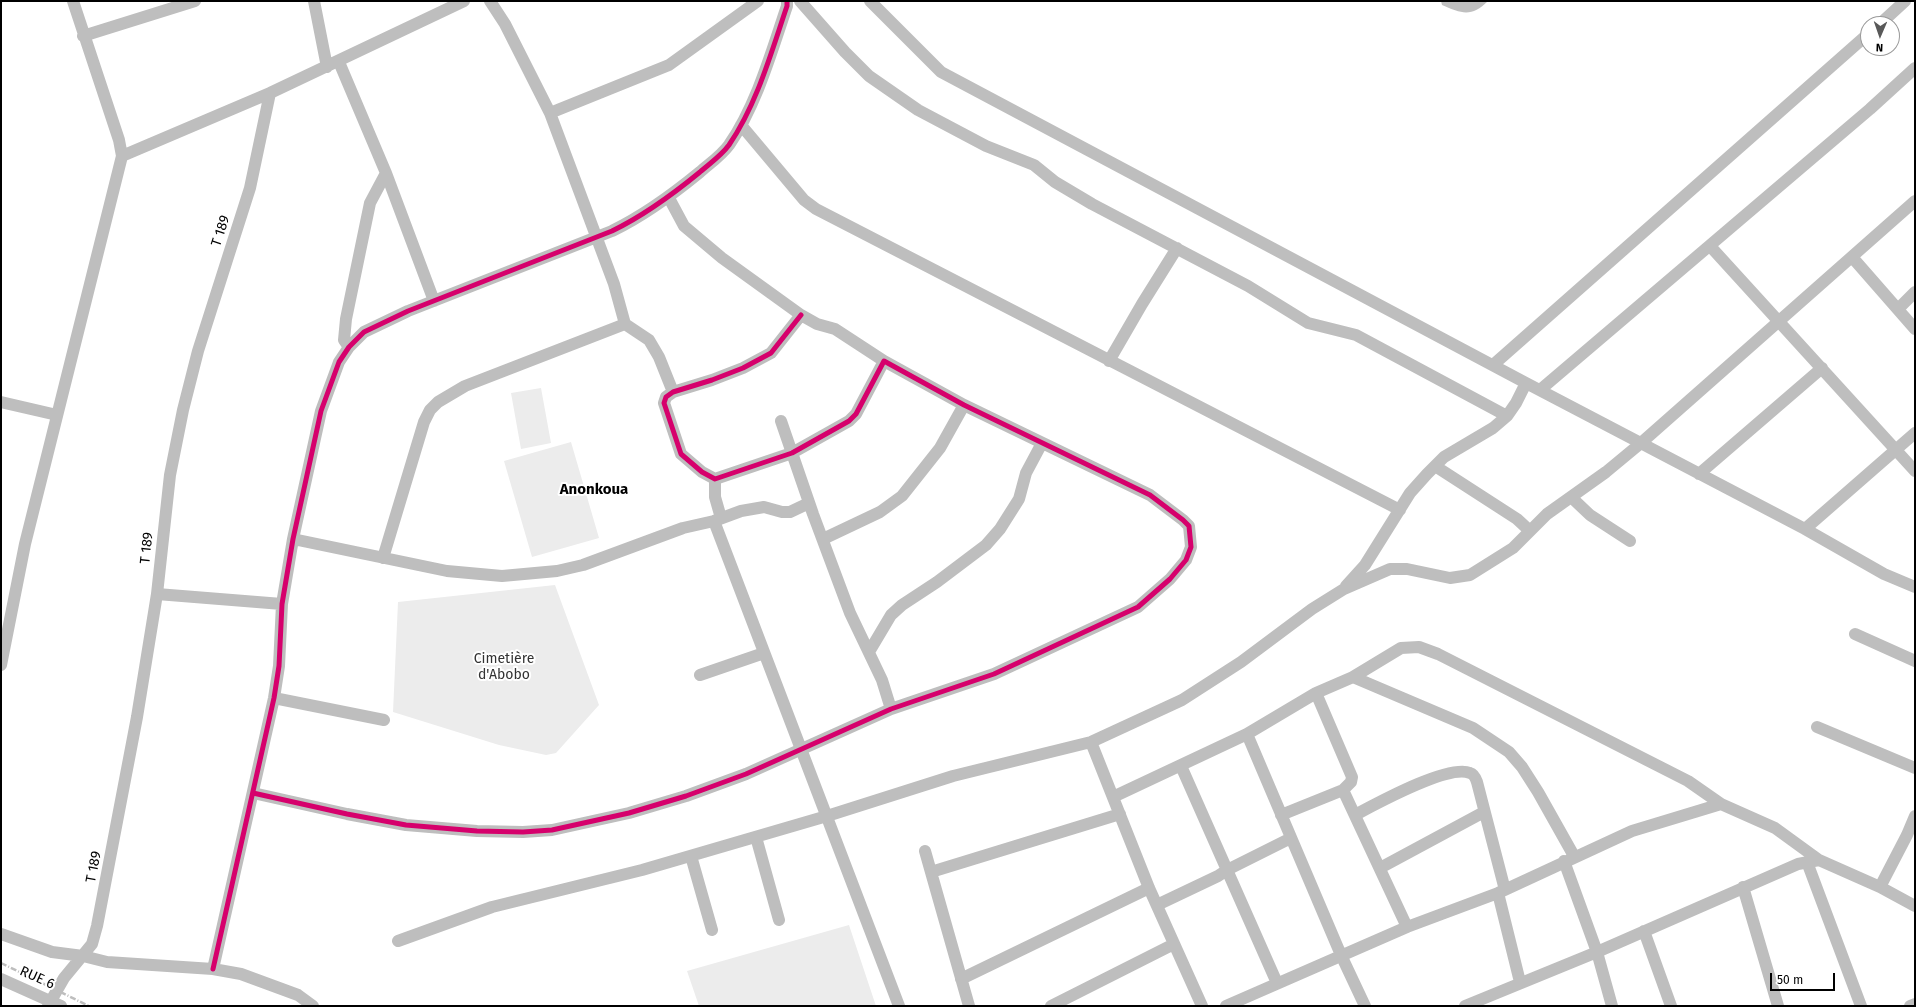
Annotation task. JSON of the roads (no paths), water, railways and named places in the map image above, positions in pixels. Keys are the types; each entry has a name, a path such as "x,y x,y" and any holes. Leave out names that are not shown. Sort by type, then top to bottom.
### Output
{"street":[{"path":"2,658 25,544 122,156 119,140 83,36 73,1"},
{"path":"83,36 195,1"},
{"path":"314,1 327,67"},
{"path":"122,156 339,62 464,1"},
{"path":"490,1 505,24 550,113 614,284 625,324 649,340 659,357 673,392"},
{"path":"550,113 669,65 758,1"},
{"path":"213,969 274,698 279,666 282,604 293,539 321,410 339,362 349,347 364,332 408,311 596,238 636,219 669,198 728,147 741,125 762,79 787,6 787,1"},
{"path":"800,1 845,52 869,76 918,110 986,146 1034,165 1055,182 1092,204 1248,286 1308,323 1356,335 1507,416"},
{"path":"870,1 941,72 1698,474 1805,529 1884,574 1915,587"},
{"path":"1889,16 1906,1"},
{"path":"1493,365 1860,41"},
{"path":"339,62 386,173 434,301"},
{"path":"1540,390 1870,109 1915,68"},
{"name":"T 189","path":"53,1004 64,978 92,944 102,901 137,717 157,594 170,475 183,410 198,351 250,188 270,93"},
{"path":"741,125 804,200 816,209 1400,510"},
{"path":"349,347 344,340 346,319 370,203 386,173"},
{"path":"252,792 347,814 406,825 477,831 522,832 552,830 629,813 661,804 746,774 891,708 994,674 1138,607 1170,579 1186,560 1191,547 1189,526 1177,514 1150,495 964,406 884,361 835,330 816,324 722,258 684,226 669,198"},
{"path":"398,941 492,907 642,870 827,816 952,776 1091,742 1182,700 1241,662 1312,609 1344,588 1390,570 1407,569 1450,578 1470,575 1513,548 1547,514 1606,472 1641,443 1915,201"},
{"path":"1710,246 1915,470"},
{"path":"1109,361 1177,248"},
{"path":"1852,257 1915,329"},
{"path":"1898,309 1915,292"},
{"path":"801,314 771,353 765,357 712,380 673,392 666,398 664,403 681,454 702,472 715,479 792,453 849,421 856,414 884,361"},
{"path":"383,558 424,422 430,410 448,395 465,386 625,324"},
{"path":"1698,474 1822,368"},
{"path":"1344,588 1365,565 1410,493 1444,457 1493,428 1507,416 1516,403 1526,383"},
{"path":"1,402 57,415"},
{"path":"822,539 880,512 902,496 940,448 964,406"},
{"path":"781,421 822,539 856,628 882,680 891,708"},
{"path":"1805,529 1915,433"},
{"path":"869,652 890,615 986,545 1000,529 1019,499 1026,473 1042,443"},
{"path":"1435,466 1517,519 1530,531"},
{"path":"715,479 715,497 718,520 764,653 900,1006"},
{"path":"1571,497 1590,515 1630,541"},
{"path":"293,539 447,571 502,576 557,571 583,564 683,528 718,520 756,508 764,507 782,512 790,512 809,503"},
{"path":"157,594 282,604"},
{"path":"1855,634 1915,661"},
{"path":"1113,797 1247,734 1316,693 1353,677 1401,648 1418,647 1438,654 1688,781 1721,804 1775,828 1819,860 1880,887 1915,906"},
{"path":"700,675 764,653"},
{"path":"1353,677 1473,728 1509,752 1522,767 1555,820 1569,859 1612,1006"},
{"path":"1281,815 1343,790 1351,782 1352,777 1316,693"},
{"path":"274,698 384,720"},
{"path":"1818,727 1915,768"},
{"path":"1247,734 1341,955 1365,1006"},
{"path":"1091,742 1149,888 1202,1006"},
{"path":"1181,766 1277,983"},
{"path":"1354,814 1398,792 1437,777 1458,772 1470,773 1475,777 1502,892 1520,982"},
{"path":"1343,790 1407,927"},
{"path":"1226,1006 1407,927 1502,892 1632,830 1721,804"},
{"path":"1380,868 1484,812"},
{"path":"931,872 1120,814"},
{"path":"1880,887 1915,816"},
{"path":"756,837 779,920"},
{"path":"1157,905 1223,874 1227,870 1291,838"},
{"path":"925,851 947,923 969,1006"},
{"path":"691,856 712,930"},
{"path":"1466,1006 1520,982 1597,952 1798,864 1819,860"},
{"path":"1807,862 1860,1006"},
{"path":"1743,887 1778,1006"},
{"path":"961,979 1149,888"},
{"path":"1644,931 1671,1006"},
{"path":"1,934 52,952 83,956 107,962 213,969 241,974 298,995 313,1006"},
{"path":"1051,1006 1174,944"},
{"name":"RUE 6","path":"1,979 53,1004"},
{"path":"1910,1006 1915,1004"}],"railway":[{"path":"1,963 89,1006"}],"district":[{"name":"Anonkoua","path":"594,490"}],"park label":[{"name":"Cimetière d'Abobo","path":"504,668"}]}
